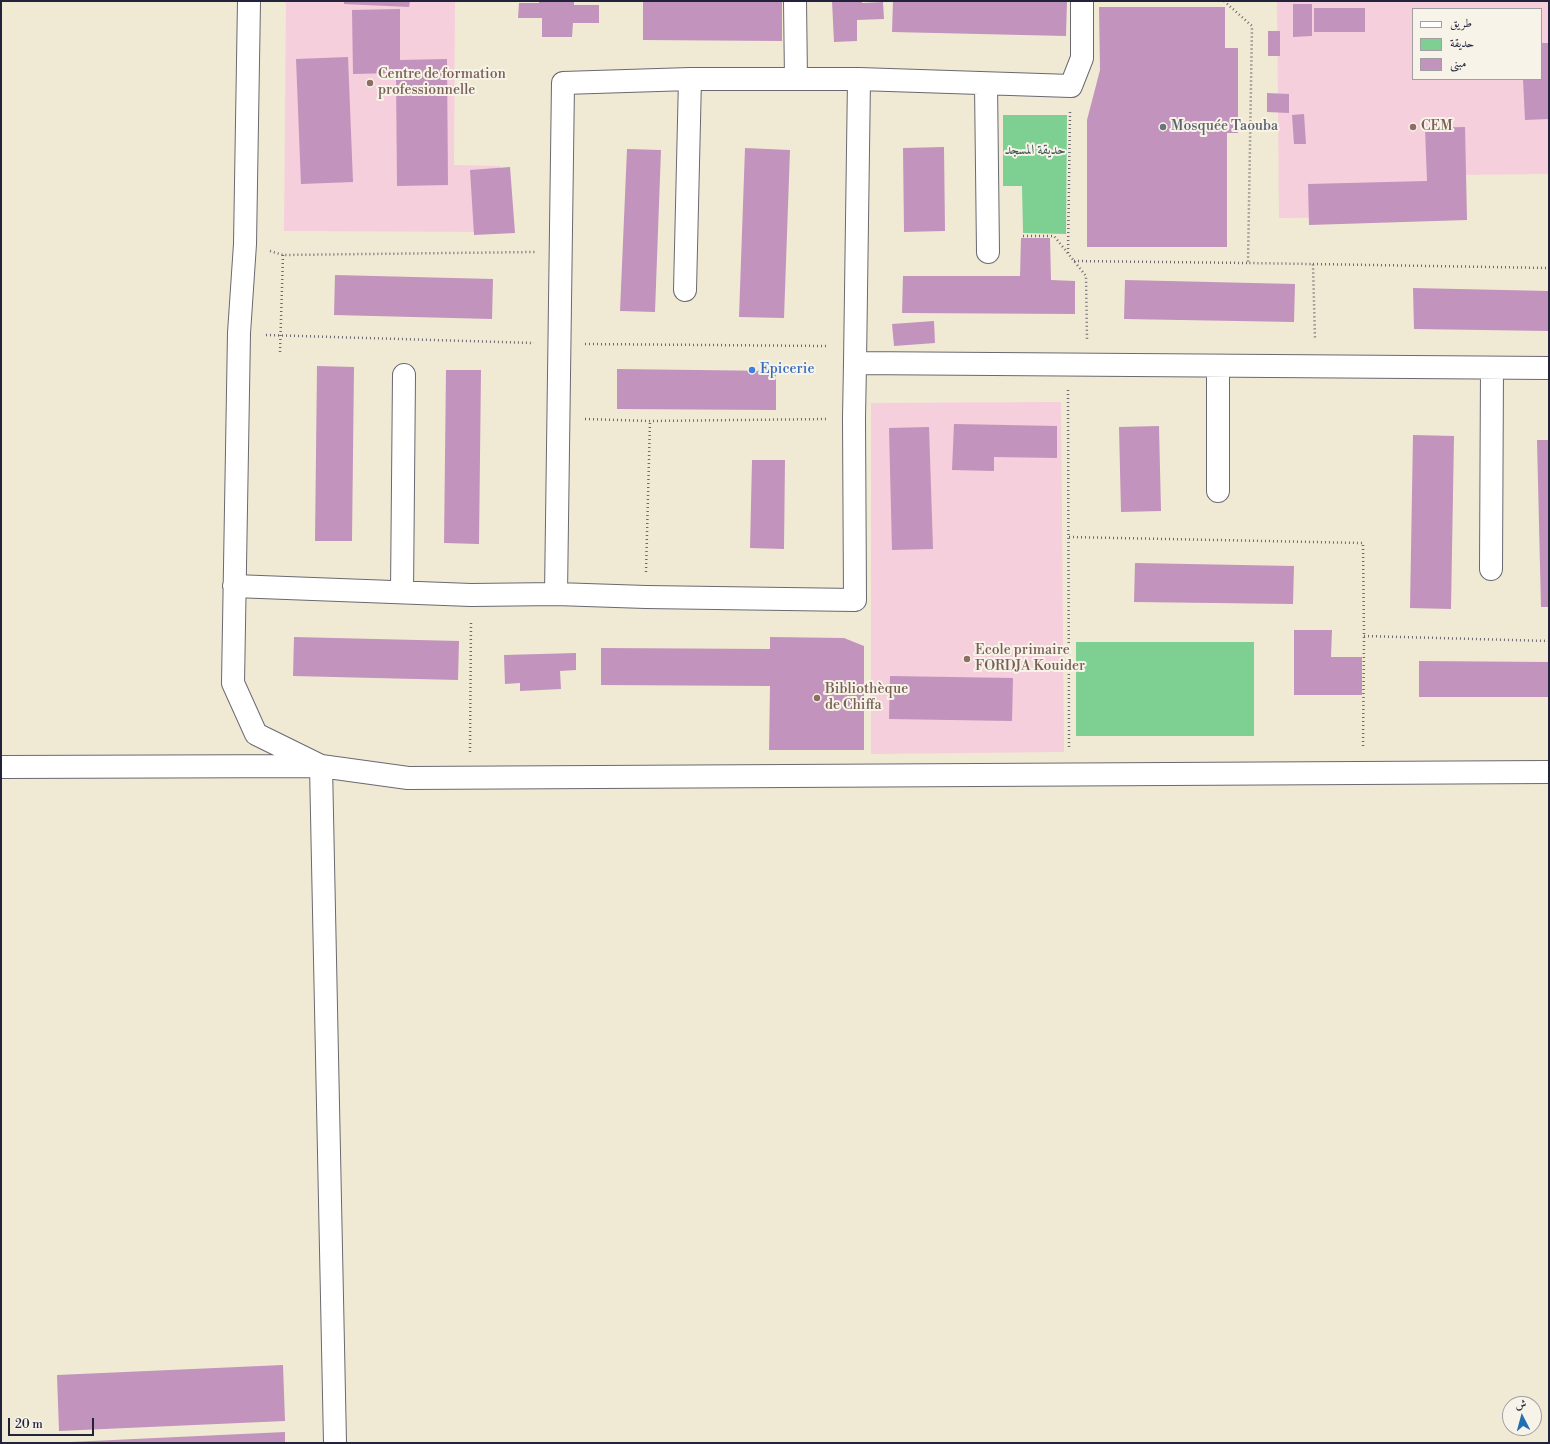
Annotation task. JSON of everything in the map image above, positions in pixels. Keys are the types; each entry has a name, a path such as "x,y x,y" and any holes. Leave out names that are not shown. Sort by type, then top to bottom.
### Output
{"street":[{"path":"249,1 245,244 239,334 233,683 256,734 321,766"},
{"path":"795,1 796,79"},
{"path":"556,594 563,83 690,79 859,79 1071,86 1082,58 1082,1"},
{"path":"685,290 690,79"},
{"path":"234,586 471,595 556,594 855,600 854,354 859,79"},
{"path":"986,84 988,252"},
{"path":"854,354 1078,365 1549,368"},
{"path":"1218,366 1218,491"},
{"path":"1491,568 1492,368"},
{"path":"402,592 404,374"},
{"path":"321,766 335,1443"},
{"path":"1,767 321,766 408,778 1549,772"}],"path":[{"path":"1224,1 1252,26 1248,263"},
{"path":"1068,254 1071,86"},
{"path":"1023,236 1054,236 1086,276 1078,365 1069,537 1069,774"},
{"path":"245,244 283,255 561,252"},
{"path":"280,352 283,255"},
{"path":"1074,261 1549,268"},
{"path":"1313,264 1315,367"},
{"path":"239,334 854,354"},
{"path":"558,419 650,421 854,418"},
{"path":"646,597 650,421"},
{"path":"1069,537 1363,543 1363,772"},
{"path":"470,777 471,595"},
{"path":"1364,636 1549,641"}],"shaded area":[{"name":"Centre de formation professionnelle","path":"286,1 455,1 454,165 500,166 500,232 284,231"},
{"name":"CEM","path":"1277,1 1549,1 1549,174 1451,175 1451,216 1279,218"},
{"name":"Ecole primaire FORDJA Kouider","path":"1061,402 1064,752 871,754 871,403"}],"green space":[{"name":"حديقة المسجد","path":"1003,115 1067,115 1066,234 1023,233 1022,186 1003,186"},
{"path":"1076,642 1254,642 1254,736 1076,736"}],"building":[{"path":"344,1 410,1 409,7 344,4"},
{"path":"539,1 574,1 574,5 599,5 599,23 573,23 572,37 542,37 542,18 518,18 519,3 539,3"},
{"path":"643,1 782,2 782,41 643,40"},
{"path":"832,1 862,1 862,3 883,2 884,19 857,20 857,41 834,42"},
{"path":"893,1 1067,1 1066,36 892,32"},
{"path":"1293,4 1312,4 1312,36 1293,37"},
{"name":"Mosquée Taouba","path":"1099,7 1225,7 1225,48 1238,48 1238,133 1227,133 1227,247 1087,247 1087,120 1100,70"},
{"path":"1314,8 1365,8 1365,32 1314,32"},
{"path":"400,9 400,60 447,59 448,185 397,186 396,73 353,74 352,10"},
{"path":"1268,31 1280,31 1280,56 1268,56"},
{"path":"1542,43 1549,43 1549,119 1525,120 1523,80 1542,80"},
{"path":"348,57 353,182 301,184 296,59"},
{"path":"1267,93 1289,94 1289,113 1267,112"},
{"path":"1304,114 1306,144 1294,144 1292,115"},
{"path":"1465,127 1467,220 1309,225 1308,184 1427,181 1425,128"},
{"path":"944,147 945,231 904,232 903,148"},
{"path":"745,148 790,150 784,318 739,317"},
{"path":"627,149 661,150 655,312 620,311"},
{"path":"510,167 515,233 474,235 470,170"},
{"path":"1021,238 1050,238 1051,280 1075,281 1075,314 902,313 903,276 1020,276"},
{"path":"335,275 493,279 492,319 334,315"},
{"path":"1125,280 1295,284 1294,322 1124,319"},
{"path":"1413,288 1549,291 1549,331 1414,329"},
{"path":"934,321 935,343 894,346 892,324"},
{"path":"317,366 354,367 352,541 315,541"},
{"path":"617,369 776,371 776,410 617,409"},
{"path":"446,370 481,370 479,544 444,543"},
{"path":"954,424 1057,426 1057,458 994,457 994,471 952,470"},
{"path":"1159,426 1161,511 1121,512 1119,427"},
{"path":"929,427 933,549 892,550 889,428"},
{"path":"1413,435 1454,436 1451,609 1410,608"},
{"path":"1537,440 1549,440 1549,607 1541,607"},
{"path":"752,460 785,460 784,549 750,548"},
{"path":"1135,563 1294,566 1293,604 1134,602"},
{"path":"1294,630 1332,630 1331,657 1362,657 1362,695 1294,695"},
{"path":"294,637 459,641 458,680 293,676"},
{"name":"Bibliothèque de Chiffa","path":"770,637 844,638 864,646 864,750 769,750 770,686 601,685 601,648 770,649"},
{"path":"576,653 576,670 560,671 561,689 520,691 520,683 505,684 504,655"},
{"path":"1419,661 1549,662 1549,697 1419,697"},
{"path":"890,676 1013,678 1012,721 889,719"},
{"path":"283,1365 285,1421 59,1431 57,1375"},
{"path":"285,1432 285,1443 70,1443 70,1442"}],"place":[{"name":"Centre de formation professionnelle","path":"370,83"},
{"name":"Mosquée Taouba","path":"1163,127"},
{"name":"CEM","path":"1413,127"},
{"name":"Epicerie","path":"752,370"},
{"name":"Ecole primaire FORDJA Kouider","path":"967,659"},
{"name":"Bibliothèque de Chiffa","path":"817,698"}]}
